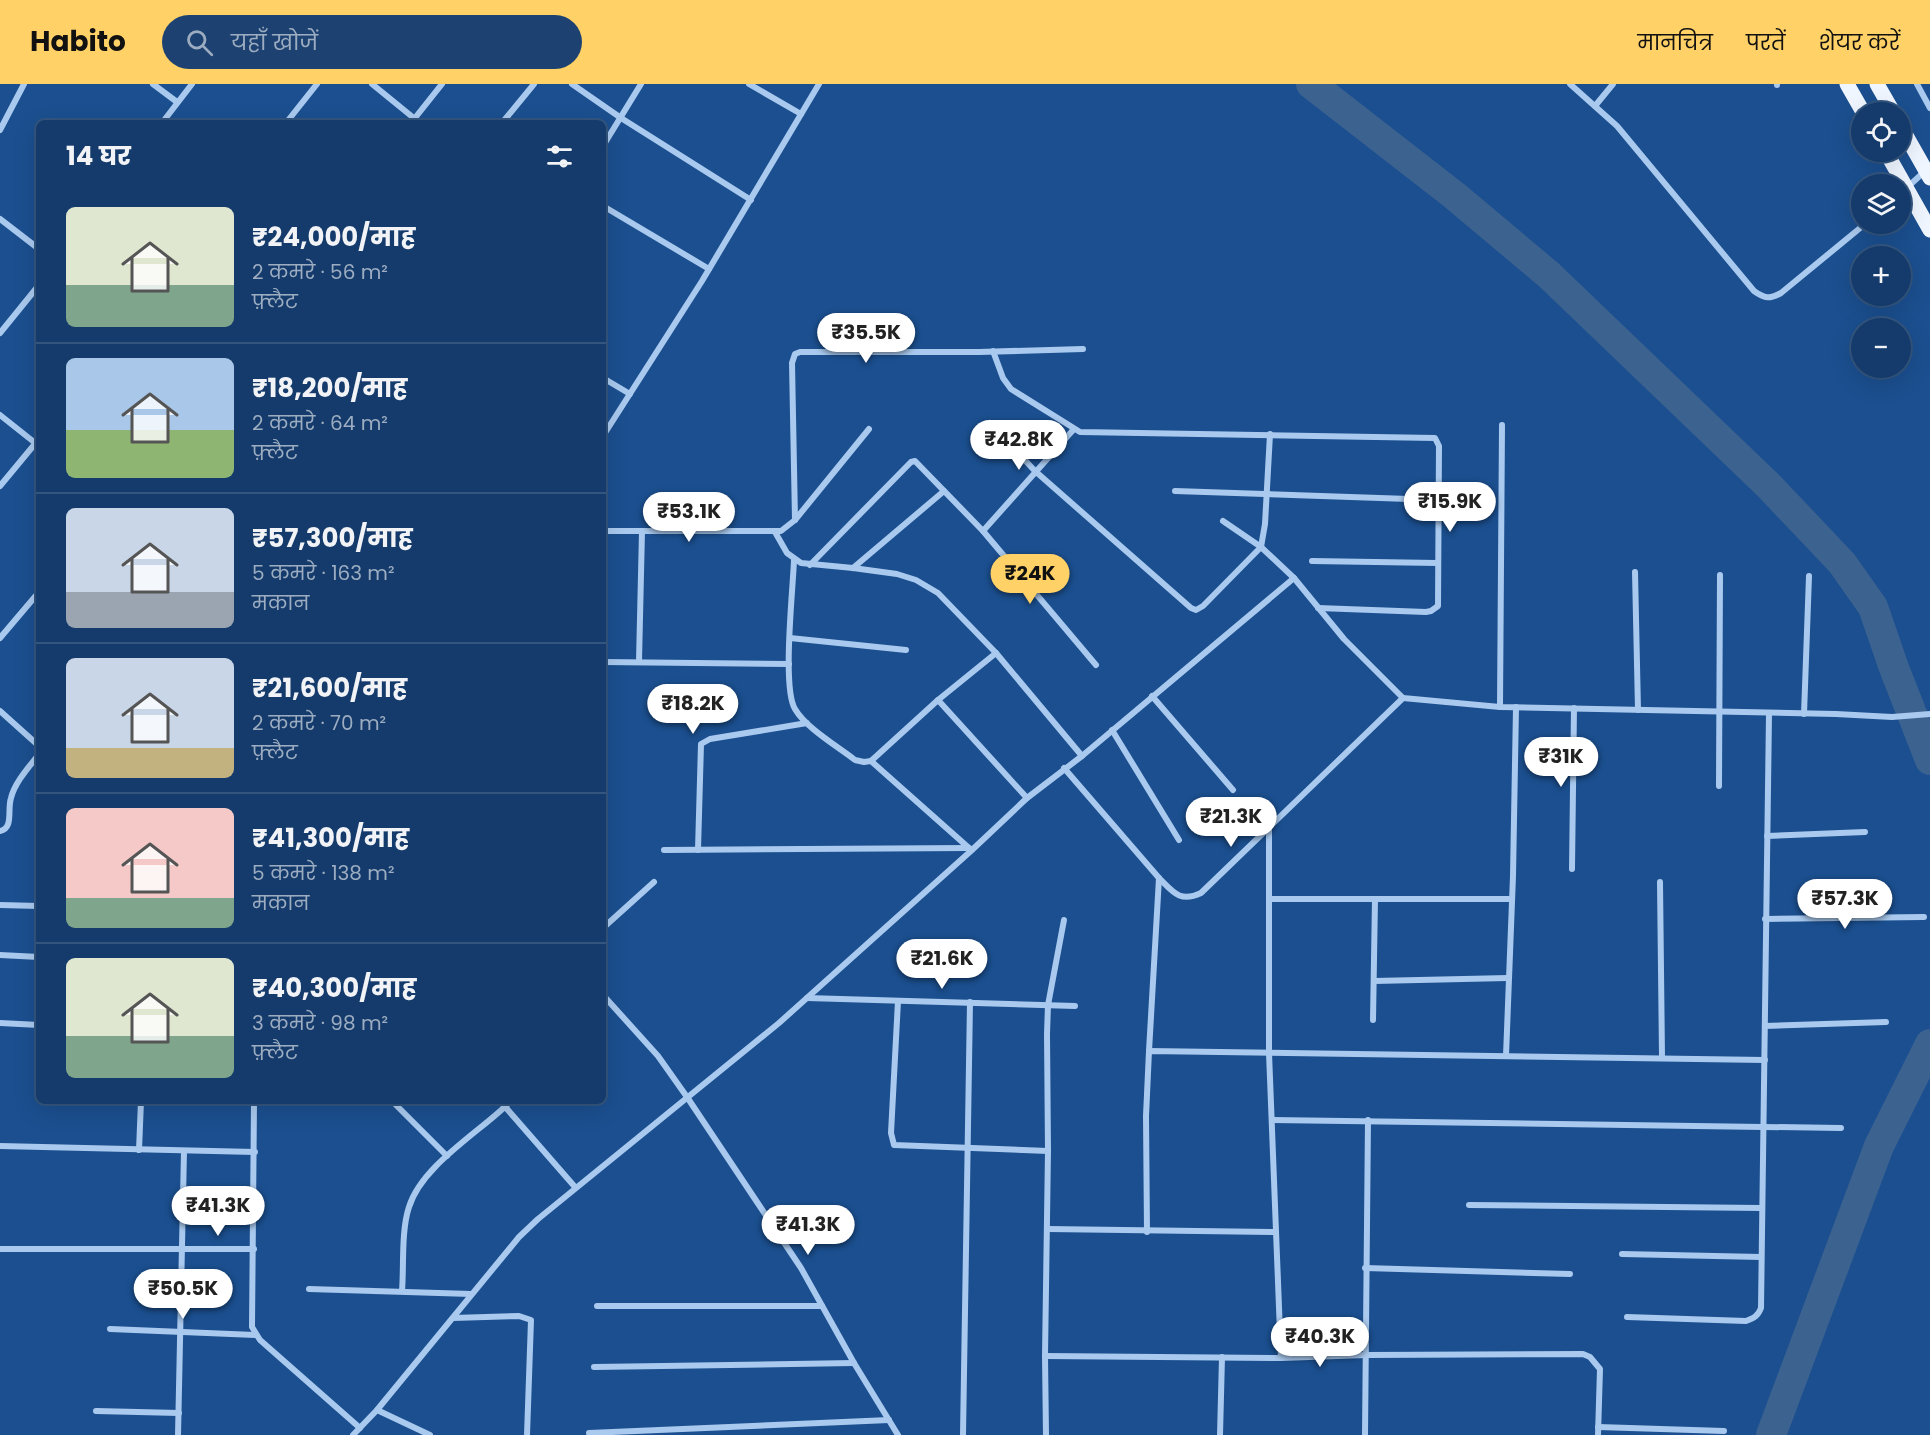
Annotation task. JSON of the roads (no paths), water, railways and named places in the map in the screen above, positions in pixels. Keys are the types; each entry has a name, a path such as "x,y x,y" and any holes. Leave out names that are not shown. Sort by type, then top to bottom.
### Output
{"main road":[{"path":"1847,84 1857,102"},
{"path":"1877,84 1887,102"},
{"path":"1911,144 1928,174"},
{"path":"1911,202 1930,230"}],"street":[{"path":"0,130 24,84"},
{"path":"153,84 177,102"},
{"path":"164,120 192,84"},
{"path":"288,120 317,84"},
{"path":"372,84 412,120"},
{"path":"414,120 442,84"},
{"path":"504,120 534,84"},
{"path":"572,84 621,118 751,200"},
{"path":"606,141 641,84"},
{"path":"748,84 801,114"},
{"path":"606,431 710,268 819,84"},
{"path":"1570,84 1617,126 1754,291 1765,298 1772,298 1781,293 1853,234"},
{"path":"1595,106 1613,84"},
{"path":"1917,84 1930,108"},
{"path":"1911,187 1928,174"},
{"path":"606,208 710,268"},
{"path":"0,219 36,247"},
{"path":"0,333 36,289"},
{"path":"795,520 792,363 795,354 800,352 1083,349"},
{"path":"993,351 1011,389 1074,429 1088,434 1270,434 1435,438 1439,446 1438,606 1431,611 1318,608"},
{"path":"606,380 630,394"},
{"path":"0,415 36,442"},
{"path":"990,423 1035,471 1196,610 1203,606 1261,547 1264,535 1270,434"},
{"path":"1500,707 1502,425"},
{"path":"606,531 775,532 785,529 795,520 869,429"},
{"path":"983,531 1074,429"},
{"path":"0,486 36,445"},
{"path":"810,565 911,462 917,463 983,531 1096,664"},
{"path":"853,568 944,491"},
{"path":"1175,491 1438,500"},
{"path":"1222,521 1261,547 1294,578 1344,639 1403,698 1500,707 1892,717 1927,714"},
{"path":"639,661 642,531"},
{"path":"775,532 787,553 794,560 810,565 897,574 926,585 949,603 996,653 1082,756"},
{"path":"794,560 789,664 790,695 794,708 807,723 855,760 870,761 938,700 996,653"},
{"path":"1312,561 1437,563"},
{"path":"1635,572 1638,711"},
{"path":"1719,786 1720,575"},
{"path":"1804,714 1809,576"},
{"path":"353,1435 377,1410 519,1237 575,1187 779,1023 1027,798 1082,756 1294,578"},
{"path":"0,638 36,596"},
{"path":"790,638 906,650"},
{"path":"606,662 789,664"},
{"path":"1152,696 1233,790"},
{"path":"1064,768 1159,879 1175,894 1192,897 1201,893 1403,698"},
{"path":"938,700 1027,798"},
{"path":"1506,1056 1516,707"},
{"path":"1572,869 1574,708"},
{"path":"0,711 36,743"},
{"path":"1627,1317 1746,1321 1754,1318 1761,1308 1769,714"},
{"path":"698,850 700,744 710,739 807,723"},
{"path":"1112,730 1179,840"},
{"path":"0,831 7,829 9,825 9,804 14,791 36,758"},
{"path":"870,761 970,849"},
{"path":"1269,828 1269,1053 1281,1358"},
{"path":"1767,836 1865,832"},
{"path":"664,850 970,849"},
{"path":"1147,1232 1146,1116 1159,879"},
{"path":"606,925 654,882"},
{"path":"1660,882 1662,1057"},
{"path":"1269,899 1512,899"},
{"path":"1373,1020 1375,899"},
{"path":"0,905 36,906"},
{"path":"1765,919 1924,917"},
{"path":"1046,1435 1048,1005 1064,920"},
{"path":"0,955 36,957"},
{"path":"1374,981 1508,978"},
{"path":"606,998 658,1056 687,1097 801,1268 854,1363 898,1435"},
{"path":"807,998 1075,1006"},
{"path":"898,1001 892,1140 894,1145 1048,1151"},
{"path":"606,1006 610,1002"},
{"path":"963,1435 970,1002"},
{"path":"1765,1026 1886,1022"},
{"path":"0,1023 36,1025"},
{"path":"1149,1051 1765,1060"},
{"path":"140,1150 141,1104"},
{"path":"254,1104 252,1327 255,1335 360,1428"},
{"path":"395,1104 447,1156"},
{"path":"402,1291 408,1209 419,1186 447,1156 505,1104"},
{"path":"507,1104 575,1187"},
{"path":"1272,1120 1841,1128"},
{"path":"1365,1435 1368,1120"},
{"path":"0,1146 255,1152"},
{"path":"178,1435 184,1151"},
{"path":"1469,1205 1761,1208"},
{"path":"1047,1229 1275,1232"},
{"path":"0,1249 254,1249"},
{"path":"1622,1254 1761,1257"},
{"path":"1365,1268 1570,1274"},
{"path":"309,1289 471,1294"},
{"path":"597,1306 822,1306"},
{"path":"453,1318 519,1316 531,1320 527,1435"},
{"path":"110,1329 255,1335"},
{"path":"1045,1356 1281,1358 1366,1355 1583,1354 1590,1357 1600,1369 1598,1435"},
{"path":"1220,1435 1222,1357"},
{"path":"594,1367 854,1363"},
{"path":"377,1410 430,1435"},
{"path":"96,1411 179,1413"},
{"path":"589,1433 889,1420"},
{"path":"1598,1427 1724,1431"}],"waterway":[{"path":"1311,84 1455,196 1549,275 1769,486 1842,563 1873,607 1930,760"},
{"path":"1771,1435 1879,1146 1930,1044"}]}
